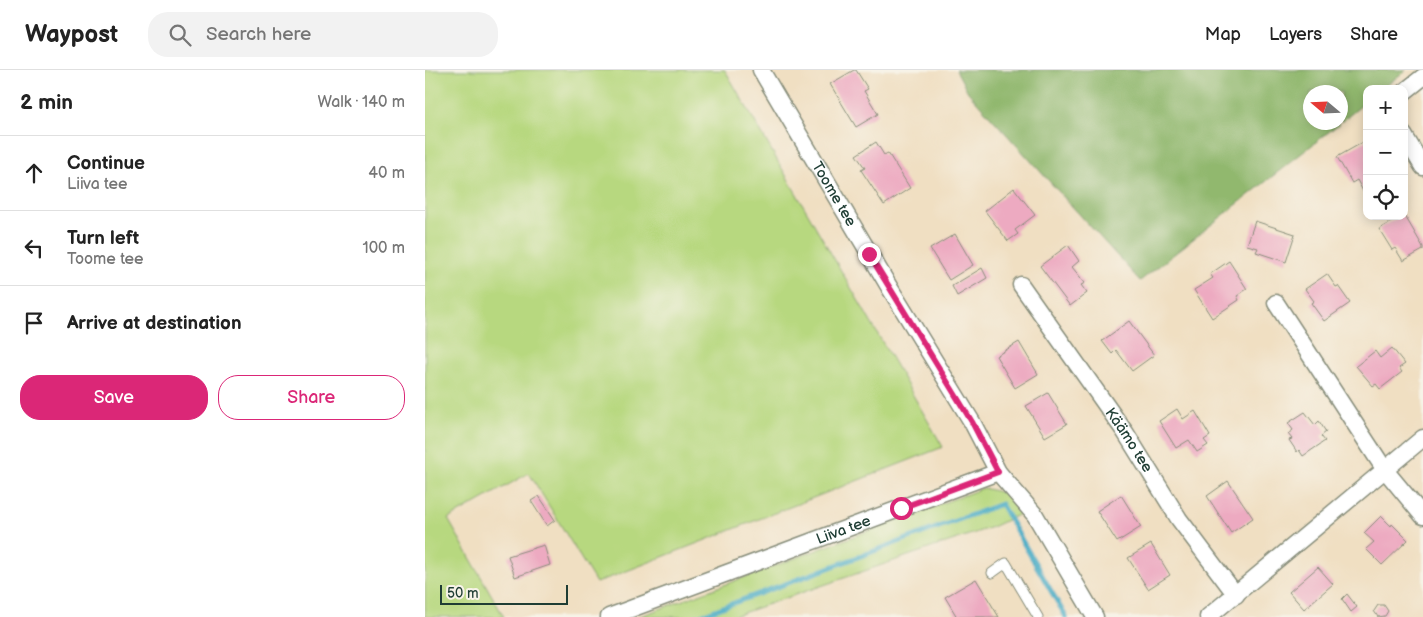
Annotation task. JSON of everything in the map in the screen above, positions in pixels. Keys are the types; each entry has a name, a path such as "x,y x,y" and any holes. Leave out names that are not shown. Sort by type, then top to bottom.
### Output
{"street":[{"name":"Toome tee","path":"761,70 873,261 972,422 998,472"},
{"path":"1408,89 1423,77"},
{"path":"1408,142 1423,167"},
{"name":"Käämo tee","path":"1021,284 1125,432 1179,519 1236,595"},
{"path":"1276,303 1385,470 1423,516"},
{"path":"1208,617 1423,438"},
{"name":"Liiva tee","path":"609,617 998,472"},
{"path":"998,472 1035,515 1095,617"}],"lane":[{"path":"992,573 1006,564 1038,617"}],"green space":[{"path":"425,70 725,70 943,447 596,583 529,473 448,519 504,617 425,617"},
{"path":"956,70 1406,70 1387,85 1363,85 1363,104 1348,116 1348,85 1303,85 1303,130 1331,130 1140,281 968,92"},
{"path":"983,488 1008,494 1022,513 992,527 731,617 638,617"}],"building":[{"path":"856,70 868,89 864,91 878,114 856,127 830,84"},
{"path":"876,142 884,155 888,153 910,188 884,205 861,170 865,168 856,155"},
{"path":"1363,142 1363,191 1357,180 1352,183 1337,157"},
{"path":"1014,188 1035,215 1015,230 1018,234 1008,241 985,211"},
{"path":"1394,220 1407,220 1423,250 1403,261 1395,248 1392,250 1379,229"},
{"path":"1255,221 1295,234 1286,262 1256,252 1258,248 1247,245"},
{"path":"955,234 973,265 949,280 930,249"},
{"path":"1068,245 1079,261 1072,267 1085,283 1081,285 1087,293 1070,306 1040,266"},
{"path":"1229,261 1247,289 1237,296 1239,300 1212,318 1194,290 1213,278 1210,274"},
{"path":"982,268 987,278 957,296 952,286"},
{"path":"1327,274 1350,303 1324,321 1311,303 1314,301 1305,289"},
{"path":"1129,321 1154,355 1132,371 1116,350 1112,354 1102,341"},
{"path":"1019,342 1038,374 1015,388 996,356"},
{"path":"1392,348 1405,364 1399,368 1402,372 1380,389 1376,384 1373,386 1356,366 1375,351 1380,358"},
{"path":"1048,393 1067,424 1045,437 1026,406"},
{"path":"1177,409 1183,419 1195,411 1210,436 1204,440 1208,445 1197,452 1189,440 1176,448 1159,421"},
{"path":"1305,412 1315,425 1319,421 1326,432 1321,436 1325,441 1303,456 1299,450 1297,452 1289,440 1292,439 1288,434 1293,430 1288,423"},
{"path":"1228,481 1253,518 1231,533 1207,496"},
{"path":"1121,495 1141,527 1117,542 1097,511"},
{"path":"539,496 555,520 547,526 531,501"},
{"path":"1381,516 1408,540 1382,565 1366,549 1374,542 1364,533"},
{"path":"1151,544 1170,575 1148,589 1128,558"},
{"path":"544,545 550,565 515,577 508,556"},
{"path":"1318,567 1333,584 1304,609 1289,592"},
{"path":"976,579 999,617 957,617 945,597"},
{"path":"1347,594 1357,607 1351,612 1342,599"},
{"path":"1378,605 1384,605 1388,611 1385,616 1378,617 1374,611"}],"waterway":[{"path":"696,617 1001,504 1066,617"}],"route":[{"path":"869,254 972,422 998,472 901,508"}]}
